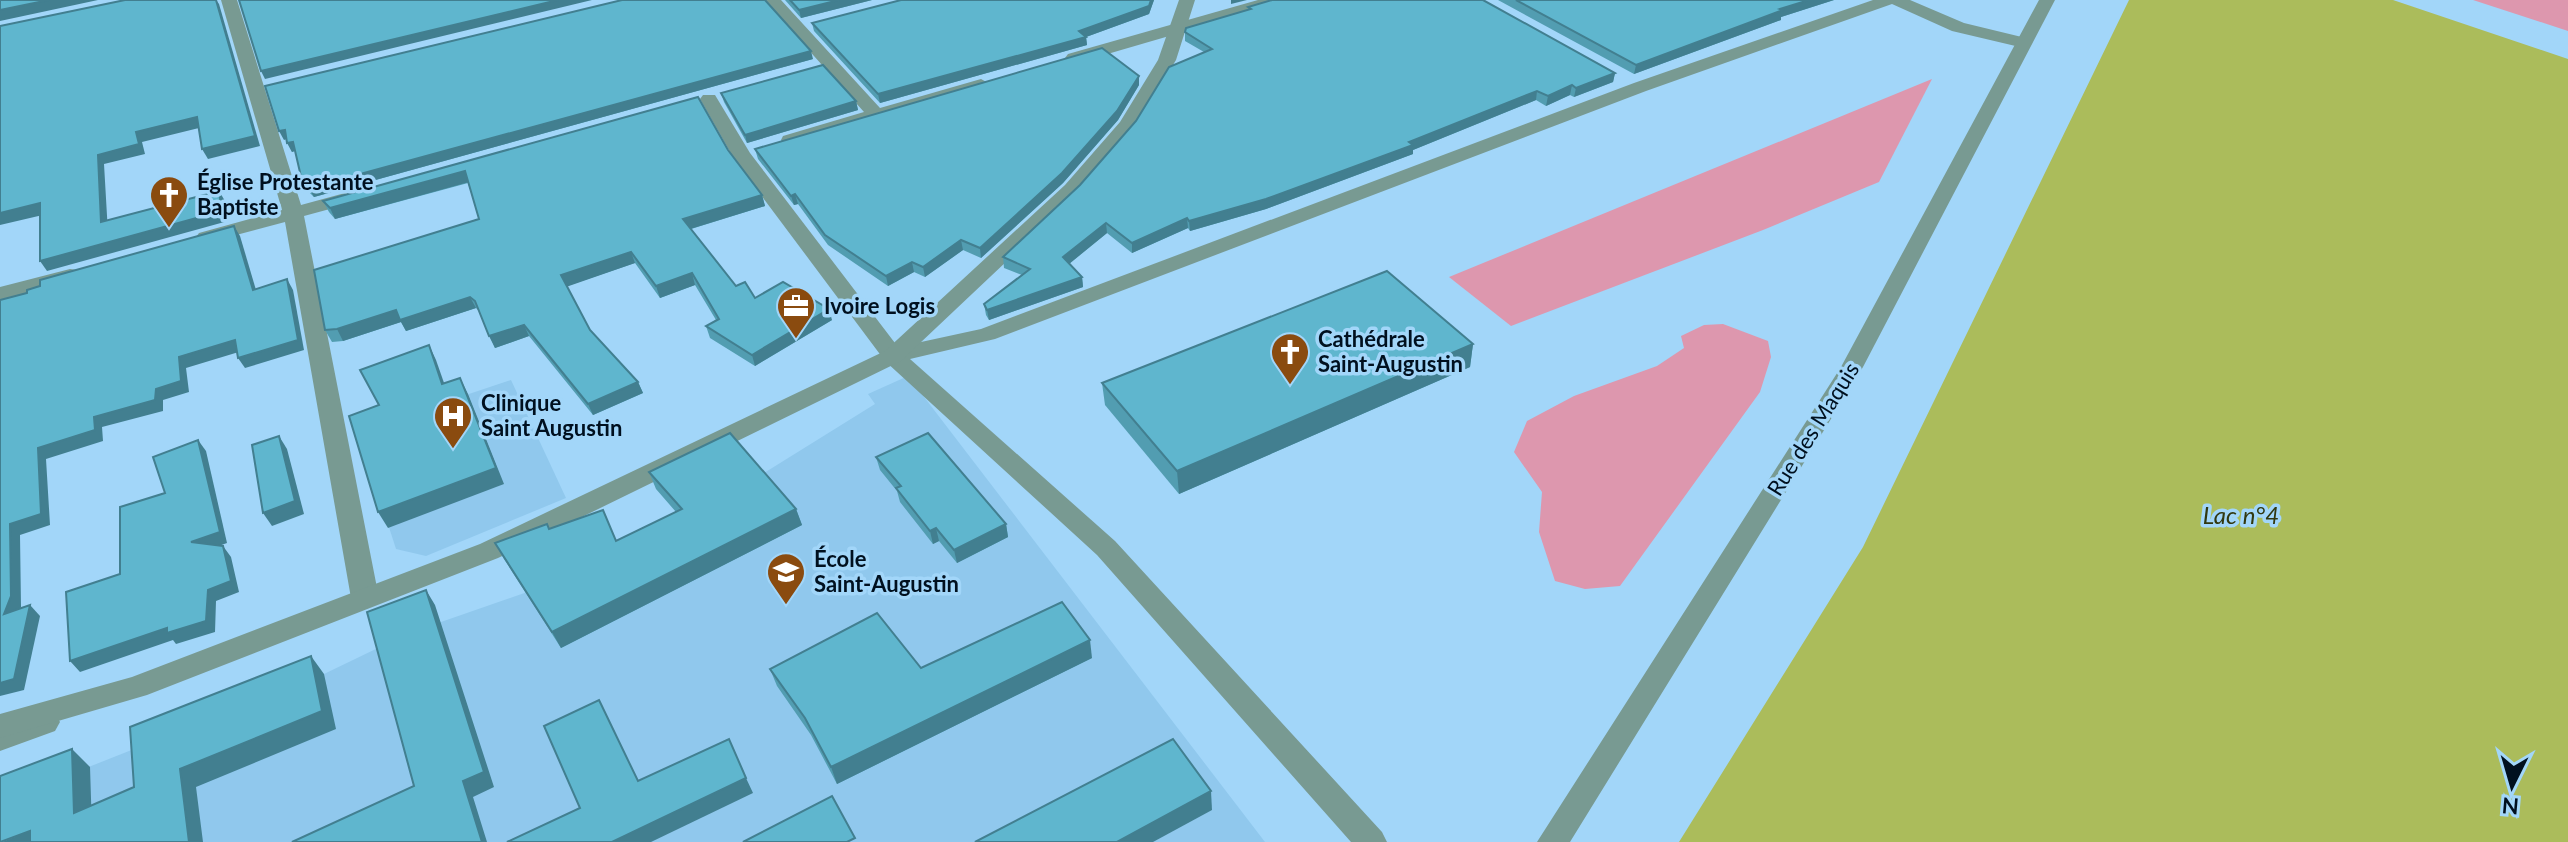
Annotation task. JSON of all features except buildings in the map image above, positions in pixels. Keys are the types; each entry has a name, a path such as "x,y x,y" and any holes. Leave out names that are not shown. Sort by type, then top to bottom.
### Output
{"street":[{"path":"229,0 265,87 293,213 365,598"},
{"path":"772,0 805,26 820,66 875,113"},
{"path":"893,356 1072,189 1127,125 1167,60 1187,0"},
{"path":"1057,63 1276,0"},
{"path":"0,739 489,551 893,356 987,334 1640,87 1889,0"},
{"path":"1896,0 1958,27 2024,43"},
{"name":"Rue des Maquis","path":"1553,842 1852,367 2047,0"},
{"path":"1613,72 1640,87"},
{"path":"756,151 875,113 996,80"},
{"path":"709,99 756,151 893,356 1106,548 1371,842"},
{"path":"191,242 370,192"},
{"path":"0,294 88,270"},
{"path":"0,726 137,687"}],"shaded area":[{"path":"2473,0 2568,0 2568,31"},
{"path":"1932,79 1879,182 1763,230 1511,326 1449,277"},
{"path":"1723,324 1768,341 1771,357 1760,392 1620,586 1585,589 1555,581 1539,532 1542,492 1514,452 1527,421 1574,396 1657,366 1684,348 1681,336 1704,325"},
{"name":"École Saint-Augustin","path":"908,376 1265,842 0,842 0,802 324,674 441,622 533,590 759,476 875,404 868,394"},
{"name":"Clinique Saint Augustin","path":"511,380 566,498 426,556 396,549 358,431"}],"water":[{"name":"Lac n°4","path":"2129,0 2393,0 2568,59 2568,842 1679,842 1863,547"}],"place":[{"name":"Église Protestante Baptiste","path":"169,229"},
{"name":"Ivoire Logis","path":"796,340"},
{"name":"Cathédrale Saint-Augustin","path":"1290,386"},
{"name":"Clinique Saint Augustin","path":"453,450"},
{"name":"École Saint-Augustin","path":"786,606"}]}
